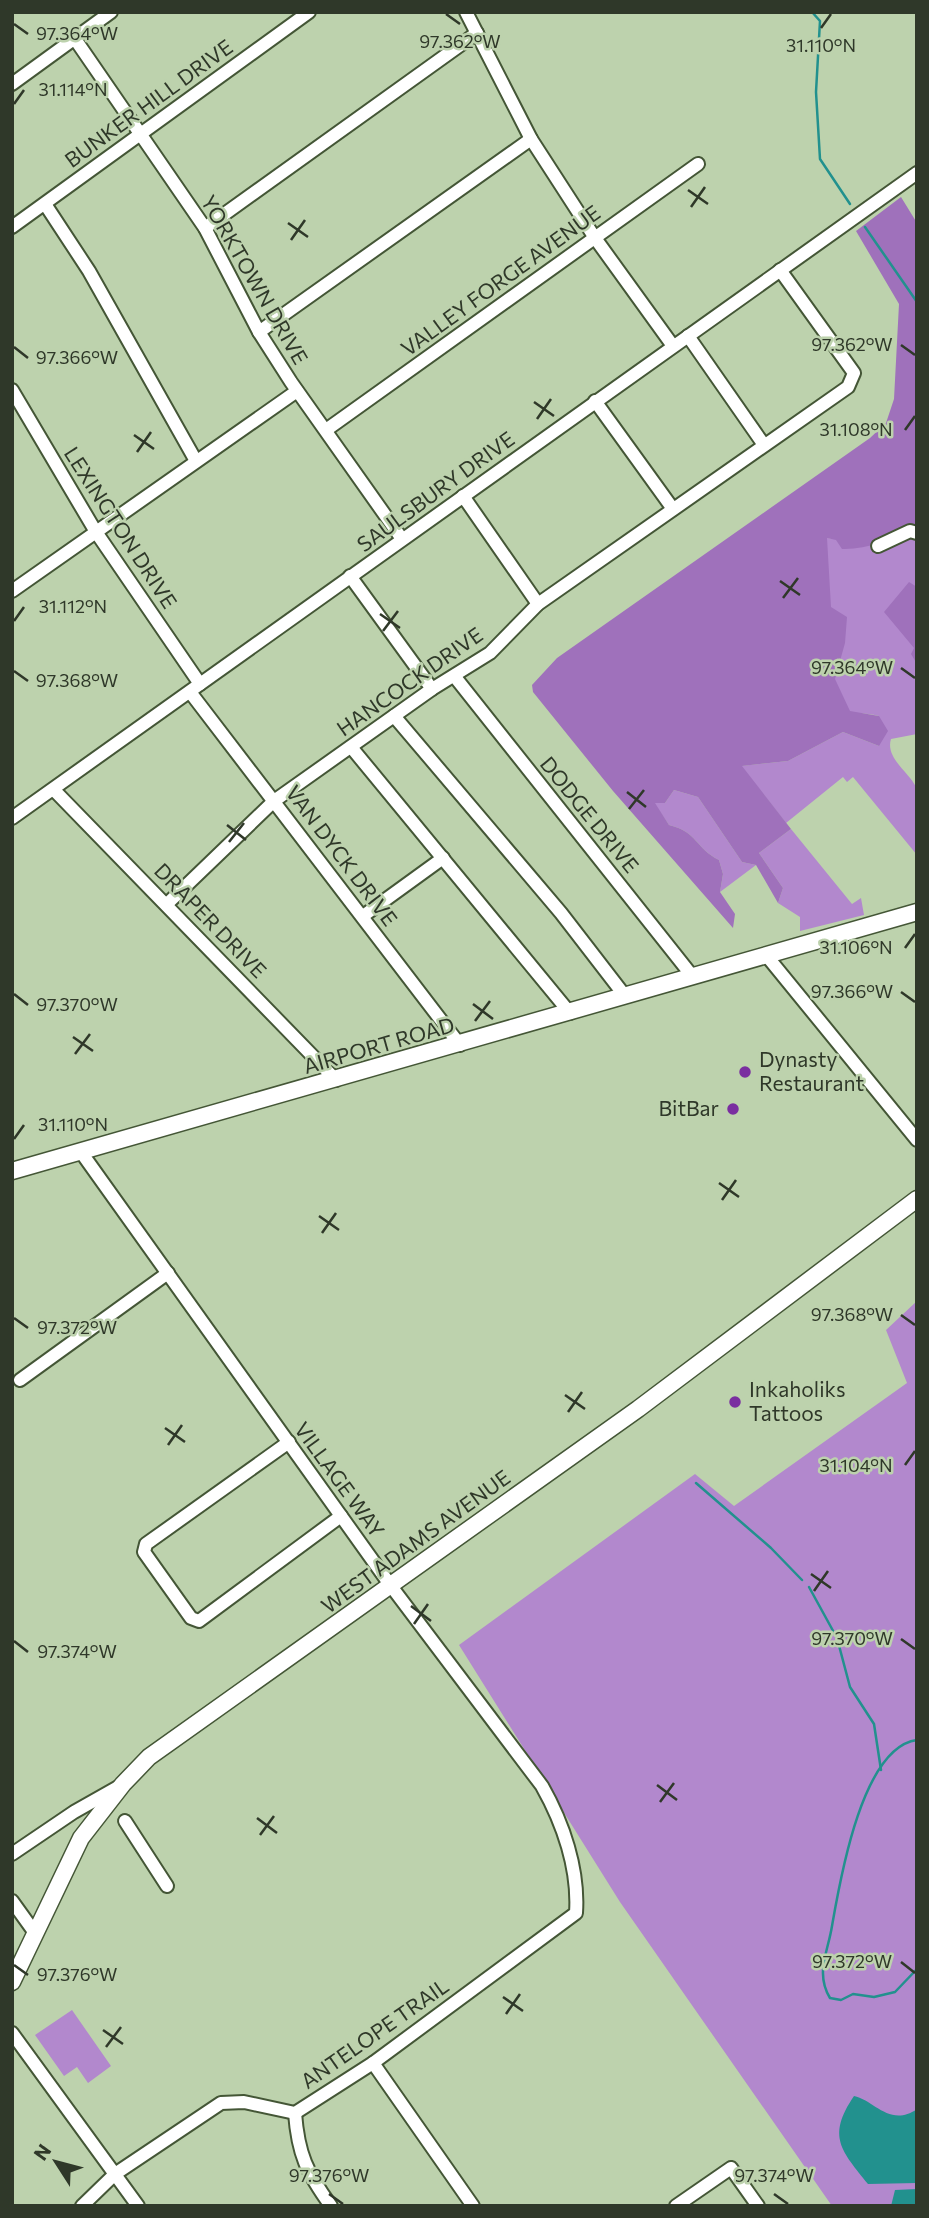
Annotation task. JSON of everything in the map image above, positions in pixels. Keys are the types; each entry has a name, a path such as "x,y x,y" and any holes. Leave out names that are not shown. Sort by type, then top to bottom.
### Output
{"main road":[{"name":"AIRPORT ROAD","path":"12,1171 460,1045 917,912"},
{"name":"WEST ADAMS AVENUE","path":"12,1982 81,1838 123,1784 149,1757 638,1409 917,1199"}],"street":[{"path":"12,84 111,12"},
{"name":"BUNKER HILL DRIVE","path":"12,227 309,12"},
{"path":"466,12 531,139 595,238 673,346"},
{"path":"205,228 477,33"},
{"name":"YORKTOWN DRIVE","path":"75,39 205,228 260,331 297,391 402,539"},
{"path":"260,331 531,139"},
{"name":"VALLEY FORGE AVENUE","path":"326,430 698,164"},
{"name":"SAULSBURY DRIVE","path":"12,818 917,173"},
{"path":"45,204 89,271 196,461"},
{"name":"HANCOCK DRIVE","path":"167,904 274,801 432,689 490,653 538,604 848,387 854,373 780,270"},
{"path":"688,336 764,445"},
{"name":"LEXINGTON DRIVE","path":"12,390 96,532 195,688"},
{"path":"12,591 297,391"},
{"path":"595,401 673,509"},
{"path":"463,496 538,604"},
{"path":"878,546 910,531 917,533"},
{"path":"350,576 432,689"},
{"name":"DODGE DRIVE","path":"455,677 694,976"},
{"name":"VAN DYCK DRIVE","path":"195,688 274,801 460,1045"},
{"path":"394,716 561,913 625,996"},
{"path":"351,747 570,1013"},
{"name":"DRAPER DRIVE","path":"54,790 336,1080"},
{"path":"363,916 443,858"},
{"path":"766,955 917,1140"},
{"name":"VILLAGE WAY","path":"81,1152 391,1586 542,1786 558,1814 577,1889 576,1913"},
{"path":"20,1380 168,1273"},
{"path":"289,1442 146,1544 144,1552 191,1618 199,1621 341,1516"},
{"path":"12,1854 74,1812 123,1784"},
{"path":"125,1821 167,1886"},
{"path":"12,1901 35,1934"},
{"name":"ANTELOPE TRAIL","path":"82,2206 115,2174 221,2103 244,2102 295,2113 373,2063 576,1913"},
{"path":"12,2033 138,2206"},
{"path":"373,2063 473,2206"},
{"path":"295,2113 298,2148 317,2186 331,2206"},
{"path":"676,2206 731,2168 758,2206"}],"shaded area":[{"path":"901,197 917,223 917,533 851,549 842,549 836,540 827,538 831,607 847,617 845,643 835,679 850,711 879,716 888,731 879,746 843,732 788,761 742,766 791,829 759,853 783,888 778,903 756,865 742,862 698,797 674,790 665,803 655,803 669,825 686,832 719,860 723,874 720,892 735,914 733,928 613,791 533,692 532,685 557,658 870,438 886,423 894,399 899,304 856,231"},
{"path":"917,533 917,734 891,739 890,746 894,759 916,787 919,810 917,855 853,777 847,782 843,777 786,823 741,766 788,761 843,732 879,746 879,716 849,714 805,732 827,538 873,543"},
{"path":"909,582 917,587 917,664 911,654 914,648 884,612"},
{"path":"674,790 698,797 742,862 756,865 720,892 723,874 719,860 686,832 669,825 654,803 665,803"},
{"path":"791,829 852,904 861,898 864,915 800,931 800,917 778,903 783,888 759,853"},
{"path":"917,1301 917,2206 832,2206 620,1902 459,1645 695,1474 734,1506 907,1383 886,1330"},
{"path":"72,2010 111,2066 88,2083 77,2067 64,2076 35,2035"}],"water":[{"path":"854,2096 899,2116 917,2109 917,2183 868,2184 851,2162 839,2133 845,2110"},
{"path":"917,2189 917,2206 891,2206 895,2190"}],"waterway":[{"path":"812,12 820,21 816,92 820,159 850,204"},
{"path":"865,227 917,302"},
{"path":"696,1483 771,1548 802,1580"},
{"path":"809,1587 837,1638 850,1687 874,1724 881,1770"},
{"path":"917,1740 898,1748 882,1766 868,1790 857,1818 841,1879 824,1962 823,1980 830,1998 841,2000 853,1994 874,1997 895,1992 917,1969"}],"place":[{"name":"Dynasty Restaurant","path":"745,1072"},
{"name":"BitBar","path":"733,1109"},
{"name":"Inkaholiks Tattoos","path":"735,1402"}]}
